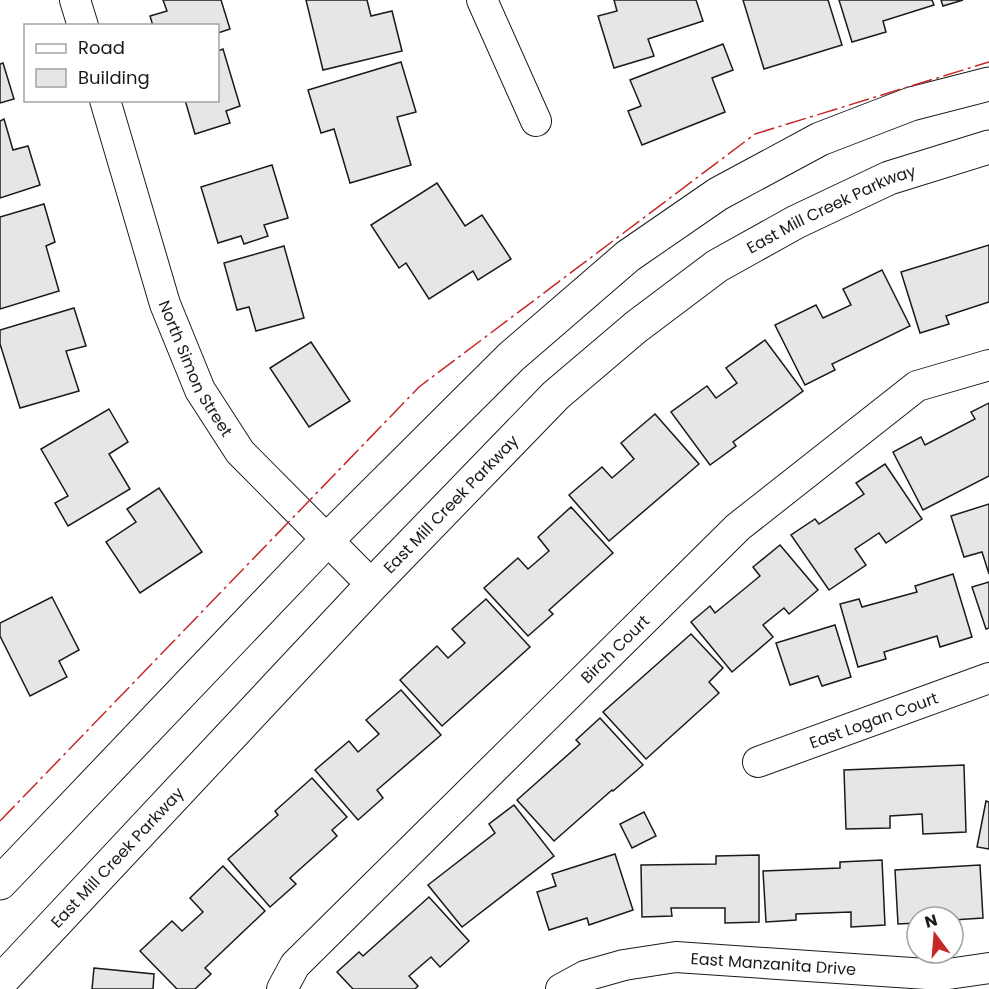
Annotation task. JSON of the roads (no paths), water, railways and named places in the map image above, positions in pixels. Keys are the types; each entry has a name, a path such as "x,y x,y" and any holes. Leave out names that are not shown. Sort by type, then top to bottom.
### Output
{"street":[{"path":"75,0 82,24"},
{"path":"482,0 536,121"},
{"path":"0,883 327,540 511,357 628,256 718,194 820,139 911,104 989,84"},
{"name":"North Simon Street","path":"106,102 165,304 201,390 240,452 372,585"},
{"name":"East Mill Creek Parkway","path":"0,982 372,585 556,395 636,327 717,266 796,222 889,178 989,147"},
{"name":"Birch Court","path":"282,989 295,965 738,527 917,386 989,365"},
{"name":"East Logan Court","path":"758,762 989,678"},
{"name":"East Manzanita Drive","path":"561,989 585,976 624,965 676,957 941,975 989,968"}]}
